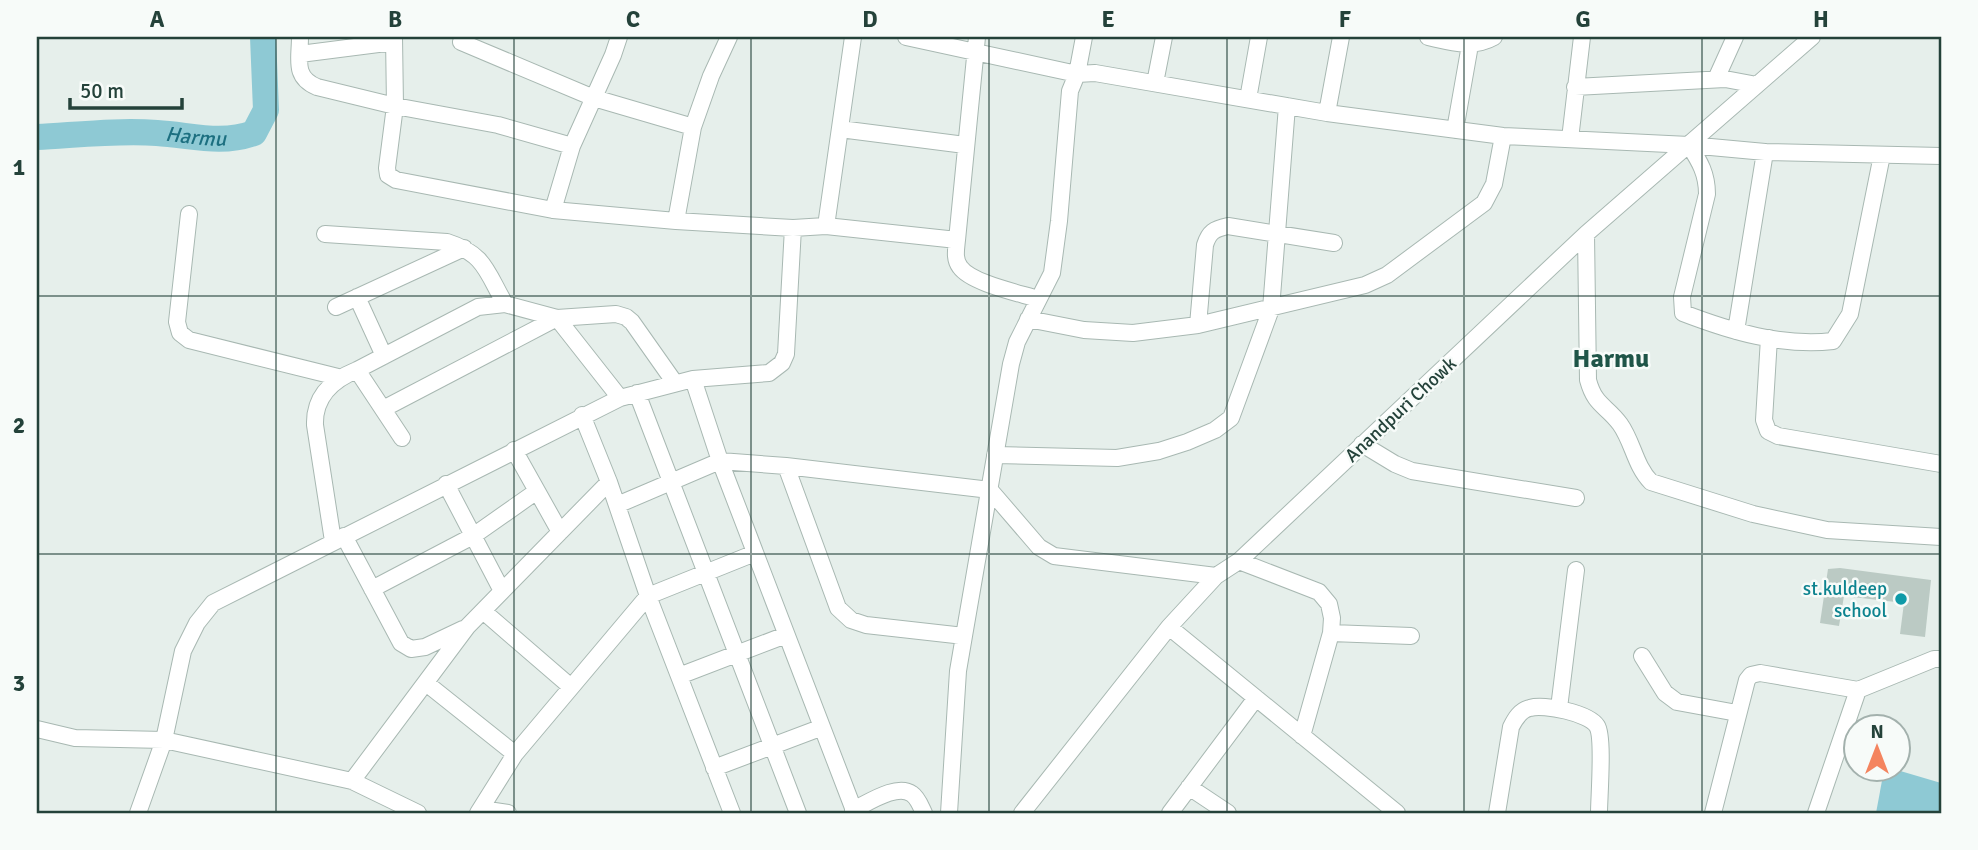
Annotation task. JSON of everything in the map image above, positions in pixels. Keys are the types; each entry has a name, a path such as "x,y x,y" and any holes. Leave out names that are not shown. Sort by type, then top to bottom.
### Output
{"street":[{"path":"300,37 300,73 306,82 395,106 498,125 572,146"},
{"path":"553,210 572,146 619,37"},
{"path":"676,221 693,127 711,76 729,37"},
{"path":"826,226 853,37"},
{"path":"906,37 976,44 1077,74 1095,73 1327,113 1503,136 1689,145 1765,152 1941,156"},
{"path":"949,813 958,671 995,455 1017,342 1052,273 1070,91 1077,74 1084,37"},
{"path":"1155,83 1164,37"},
{"path":"1248,99 1259,37"},
{"path":"1327,113 1341,37"},
{"path":"1428,37 1470,45 1494,37"},
{"path":"1570,139 1582,37"},
{"path":"1716,79 1735,37"},
{"name":"Anandpuri Chowk","path":"1022,813 1168,627 1216,576 1239,561 1586,234 1812,37"},
{"path":"300,54 394,40 395,106 387,168 388,175 396,180 553,210 793,228 826,226 957,240"},
{"path":"461,42 594,98 693,127"},
{"path":"976,44 955,255 960,267 969,277 1038,299"},
{"path":"1455,130 1470,45"},
{"path":"1575,87 1716,79 1738,80 1757,85"},
{"path":"995,455 1117,458 1159,451 1215,430 1231,418 1271,309 1287,106"},
{"path":"840,129 965,145"},
{"path":"1028,319 1133,333 1198,325 1365,285 1387,275 1484,203 1494,184 1503,136"},
{"path":"1689,145 1703,167 1707,179 1707,194 1682,297 1683,313 1736,331 1815,344 1833,341 1850,314 1882,155"},
{"path":"1736,331 1765,152"},
{"path":"189,214 177,323 180,334 189,341 338,377"},
{"path":"1198,325 1208,235 1215,229 1228,226 1334,243"},
{"path":"138,813 163,740 183,651 197,623 213,604 338,538 620,398 693,379 769,373 782,363 786,354 793,228"},
{"path":"325,234 447,242 464,248 477,256 505,303"},
{"path":"1586,234 1588,380 1597,401 1619,423 1643,474 1651,482 1753,514 1827,530 1941,537"},
{"path":"336,307 464,248"},
{"path":"358,297 384,356"},
{"path":"467,628 425,647 411,649 401,643 372,589 338,538 315,412 320,398 338,377 357,370 478,307 505,303 557,318 616,314 626,317 676,383"},
{"path":"557,318 620,398"},
{"path":"383,409 557,318"},
{"path":"1769,338 1764,420 1768,431 1778,436 1941,464"},
{"path":"357,370 402,438"},
{"path":"693,379 720,461 854,812 898,790 910,792 924,813"},
{"path":"637,393 798,813"},
{"path":"582,415 732,813"},
{"path":"1363,444 1412,471 1576,498"},
{"path":"514,450 560,531"},
{"path":"617,505 720,461 990,490 1039,547 1054,556 1216,576"},
{"path":"786,466 838,608 851,620 866,625 964,636"},
{"path":"352,781 467,628 609,482"},
{"path":"446,484 502,591"},
{"path":"372,589 473,536 537,491"},
{"path":"508,813 480,811 515,754 648,596 755,553"},
{"path":"1239,561 1319,592 1329,604 1331,633 1302,736"},
{"path":"1559,708 1576,570"},
{"path":"483,611 571,687"},
{"path":"1168,627 1397,813"},
{"path":"1331,633 1411,636"},
{"path":"679,676 786,635"},
{"path":"1642,656 1665,693 1677,702 1737,713"},
{"path":"1713,813 1737,713 1751,675 1760,673 1858,690 1934,659 1941,659"},
{"path":"426,683 515,754"},
{"path":"1816,813 1858,690"},
{"path":"1170,813 1256,698"},
{"path":"1497,813 1511,727 1518,714 1530,708 1559,708 1591,720 1598,726 1599,813"},
{"path":"715,768 820,728"},
{"path":"37,729 75,738 163,740 352,781 418,813"},
{"path":"1189,787 1228,813"}],"water":[{"path":"1912,774 1941,783 1941,813 1876,813 1881,784 1912,784"}],"building":[{"name":"st.kuldeep school","path":"1840,568 1931,580 1925,637 1900,634 1904,603 1844,596 1839,626 1820,623 1828,569"}],"waterway":[{"name":"Harmu","path":"37,137 127,132 218,139 254,133 266,110 263,37"}],"place":[{"name":"st.kuldeep school","path":"1901,599"}],"district":[{"name":"Harmu","path":"1611,358"}]}
